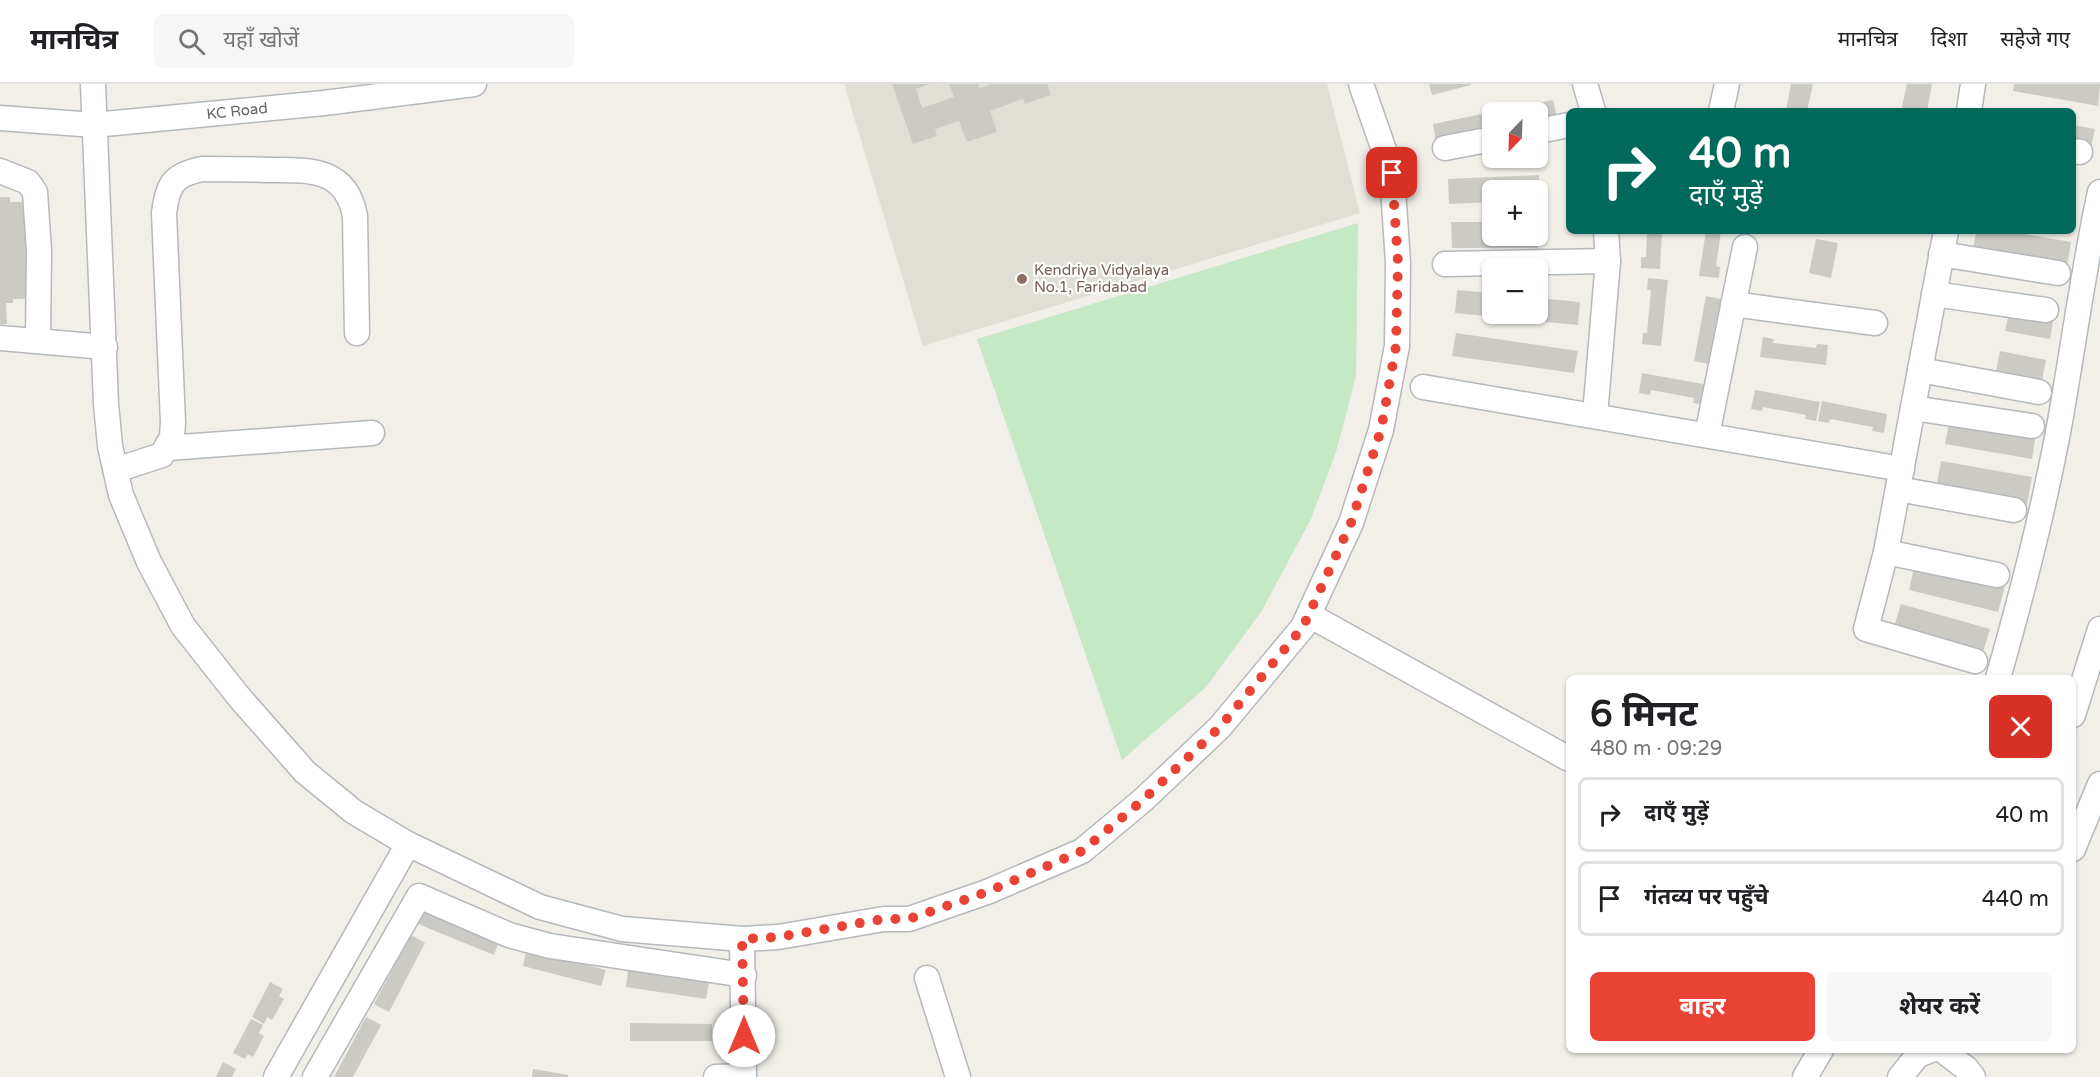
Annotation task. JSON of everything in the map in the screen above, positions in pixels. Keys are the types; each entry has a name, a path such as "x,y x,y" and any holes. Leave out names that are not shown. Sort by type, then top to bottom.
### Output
{"street":[{"path":"93,84 106,404 110,446 121,495 149,561 183,626 239,697 305,772 354,812 408,844 540,907 622,929 742,939 778,937 884,919 909,919 987,892 1082,851 1143,800 1220,727 1303,627 1351,523 1381,430 1396,346 1398,263 1392,173 1361,84"},
{"name":"KC Road","path":"0,118 94,125 323,93 474,84"},
{"path":"1585,84 1592,108"},
{"path":"1722,108 1727,84"},
{"path":"1969,108 1973,84"},
{"path":"1548,129 1566,126"},
{"path":"1445,148 1482,141"},
{"path":"116,470 162,455 168,448 173,422 164,213 167,191 174,180 187,172 202,169 309,170 330,177 343,187 352,198 355,216 357,333"},
{"path":"0,171 28,182 35,192 39,251 38,340"},
{"path":"1999,675 2031,563 2061,417 2100,192"},
{"path":"1595,415 1608,261 1606,234"},
{"path":"1976,661 1866,629 1886,552 1943,242 2058,273"},
{"path":"1707,435 1745,247"},
{"path":"1445,264 1608,261"},
{"path":"1934,294 2046,310"},
{"path":"1733,304 1875,323"},
{"path":"0,338 105,347"},
{"path":"1920,370 2038,392"},
{"path":"1423,387 1707,435 1900,479 2014,510"},
{"path":"1913,408 2032,426"},
{"path":"168,448 372,433"},
{"path":"1886,552 1997,575"},
{"path":"1309,615 1566,757"},
{"path":"2076,705 2100,629"},
{"path":"2076,842 2100,784"},
{"path":"276,1077 408,844"},
{"path":"315,1077 419,896 509,935 550,946 744,975"},
{"path":"716,1077 744,1077 742,939"},
{"path":"927,978 958,1077"},
{"path":"1805,1077 1819,1053"},
{"path":"1900,1077 1923,1053"},
{"path":"1948,1053 1973,1065"}],"shaded area":[{"name":"Kendriya Vidyalaya No.1, Faridabad","path":"844,84 1327,84 1360,213 923,346"}],"green space":[{"path":"1358,223 1356,376 1336,452 1311,519 1261,612 1206,687 1122,760 977,339"}],"building":[{"path":"892,84 930,84 916,89 922,108 954,97 949,84 978,84 980,88 991,84 1047,84 1051,95 1025,104 1023,99 990,111 997,132 967,142 959,121 935,129 937,136 913,144"},
{"path":"1429,84 1471,84 1471,85 1432,95"},
{"path":"1791,84 1813,84 1808,108 1787,108"},
{"path":"1907,84 1932,84 1928,108 1902,108"},
{"path":"2014,84 2100,84 2098,106 2013,91"},
{"path":"1553,100 1557,118 1548,120 1548,102 1544,102"},
{"path":"1482,114 1482,133 1436,141 1433,124"},
{"path":"2076,126 2095,129 2090,153 2076,151"},
{"path":"1539,175 1539,180 1482,180 1482,202 1449,204 1448,179"},
{"path":"0,197 10,197 10,202 25,202 27,299 13,299 13,303 6,303 7,324 0,324"},
{"path":"1451,222 1482,222 1482,246 1538,246 1538,248 1452,248"},
{"path":"1647,234 1662,234 1660,269 1641,268 1641,257 1646,257"},
{"path":"1706,234 1721,234 1716,266 1720,267 1719,278 1699,276"},
{"path":"1976,234 2025,234 2071,242 2067,266 1973,250"},
{"path":"1816,239 1838,243 1831,278 1809,273"},
{"path":"1648,278 1668,280 1661,346 1642,344 1643,333 1647,333 1651,290 1647,290"},
{"path":"1457,290 1482,292 1482,316 1455,313"},
{"path":"1706,296 1726,300 1723,311 1719,310 1711,353 1715,353 1713,365 1694,361"},
{"path":"1548,299 1580,302 1578,325 1548,322"},
{"path":"2010,308 2054,315 2050,339 2005,331"},
{"path":"1456,333 1578,351 1574,373 1452,356"},
{"path":"1763,337 1774,339 1773,343 1816,348 1817,344 1828,345 1826,365 1760,357"},
{"path":"2000,351 2046,360 2041,386 1995,377"},
{"path":"1642,373 1708,385 1704,405 1693,403 1694,398 1651,390 1650,395 1639,393"},
{"path":"1755,390 1820,402 1816,421 1805,419 1806,415 1763,407 1762,411 1751,409"},
{"path":"1822,401 1887,414 1884,433 1872,431 1873,427 1830,419 1829,423 1818,421"},
{"path":"1950,418 2036,433 2032,459 1945,444"},
{"path":"1941,461 2032,477 2027,505 1936,489"},
{"path":"1915,563 2005,586 1998,612 1909,590"},
{"path":"1901,604 1990,629 1982,655 1893,630"},
{"path":"425,909 500,939 494,955 418,924"},
{"path":"411,935 425,943 389,1012 374,1004"},
{"path":"527,949 606,970 601,986 523,966"},
{"path":"628,970 709,982 706,999 626,987"},
{"path":"270,982 283,989 279,996 284,999 272,1020 267,1017 264,1024 252,1017"},
{"path":"366,1017 381,1025 353,1077 334,1077"},
{"path":"251,1019 263,1025 259,1033 264,1036 253,1057 248,1054 245,1059 233,1053"},
{"path":"630,1023 712,1024 712,1041 630,1041"},
{"path":"223,1062 236,1069 232,1077 216,1077"},
{"path":"533,1069 568,1075 568,1077 532,1077"}],"place":[{"name":"Kendriya Vidyalaya No.1, Faridabad","path":"1022,279"}],"route":[{"path":"744,1036 742,939 778,937 884,919 909,919 987,892 1082,851 1143,800 1220,727 1303,627 1351,523 1381,430 1396,346 1398,263 1392,173"}]}
